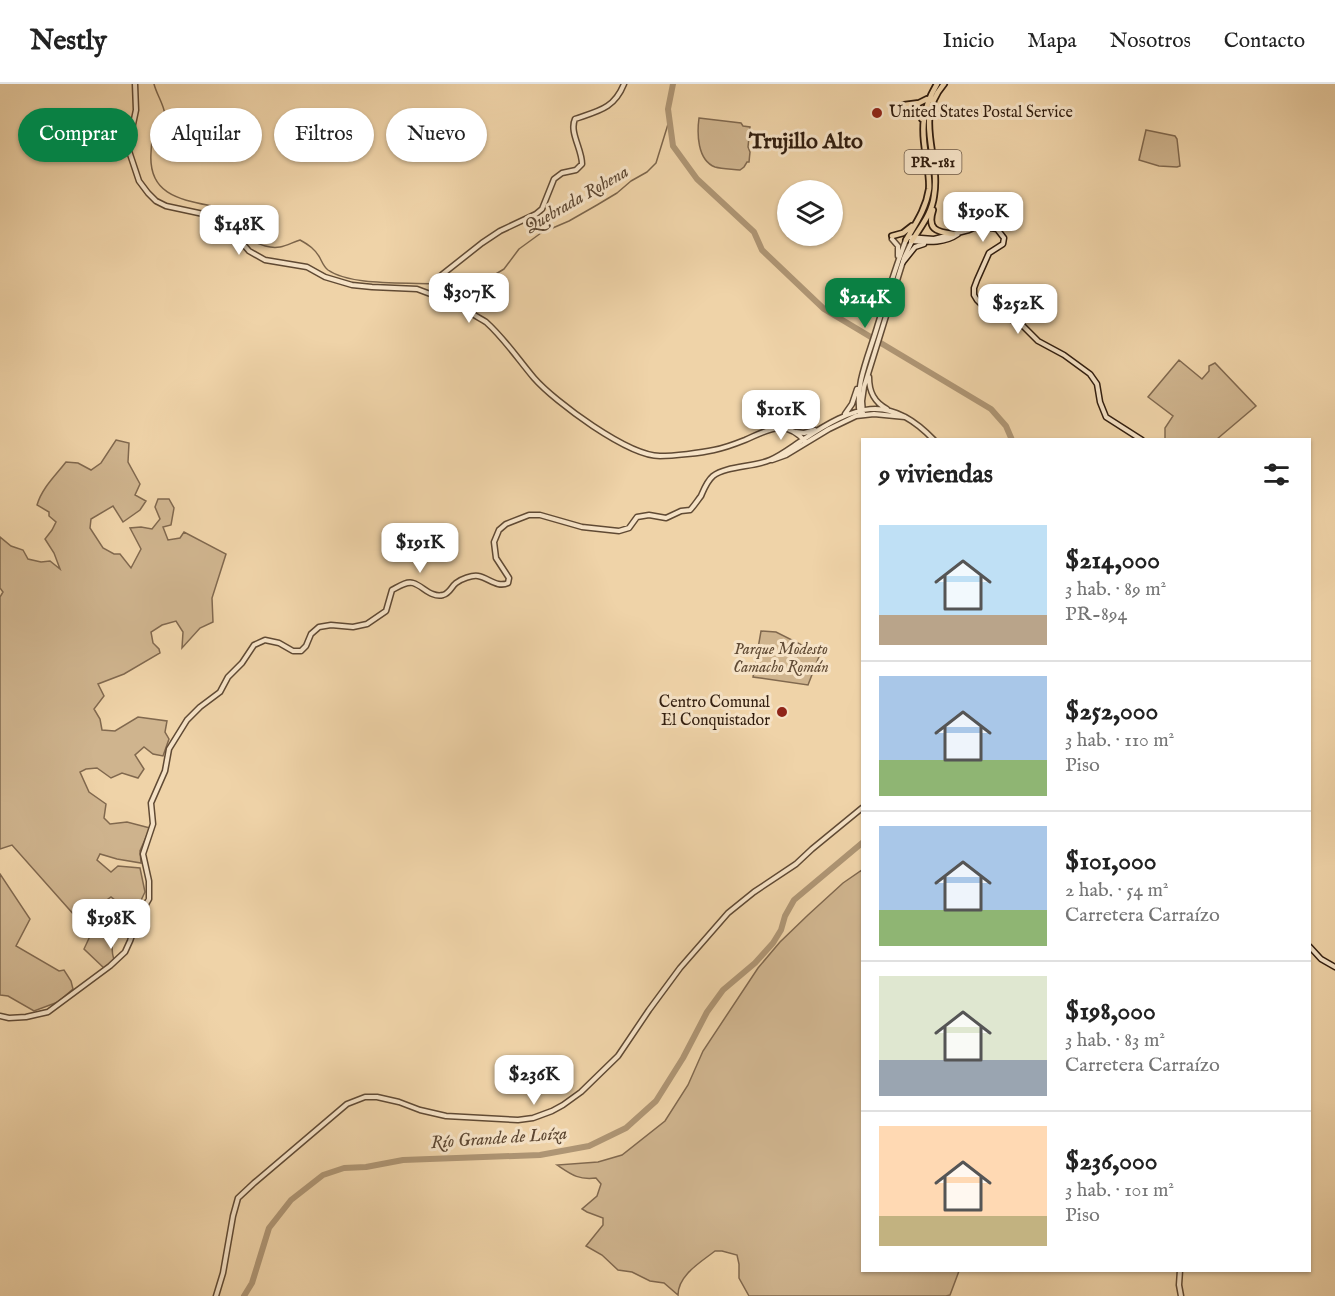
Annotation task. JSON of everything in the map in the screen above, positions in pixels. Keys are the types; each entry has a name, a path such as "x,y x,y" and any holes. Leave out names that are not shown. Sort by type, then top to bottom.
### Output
{"main road":[{"name":"PR-181","path":"910,239 925,207 929,183 923,121 937,84"},
{"name":"PR-181","path":"910,239 930,212 934,195 935,173 928,124 933,103 944,84"},
{"path":"904,105 920,103 930,98"},
{"path":"911,106 920,112 923,121"},
{"path":"934,195 936,199 931,219 934,227 942,233 953,234"},
{"path":"892,237 908,230 916,219 920,218"}],"street":[{"path":"135,84 136,110 128,148 140,181 148,193 156,201 166,206 208,215 225,223 249,251 264,260 307,267 325,277 352,285 417,289 467,310 486,323 535,379 570,410 623,445 649,455 713,451 772,428 784,429 805,441"},
{"path":"467,310 463,304 439,291 436,281 482,243 542,209 554,179 562,173 576,170 582,164 581,151 573,128 575,119 604,109 613,103 621,93 624,84"},
{"path":"910,239 931,239 978,226 997,229 1004,238 1003,244 989,253 977,280 974,292 979,303 1022,325 1038,341 1064,355 1090,374 1096,384 1106,417 1139,438"},
{"path":"903,262 915,247 942,241 962,232"},
{"path":"890,296 898,260 898,246 892,237"},
{"path":"910,239 930,243"},
{"path":"898,260 910,239"},
{"path":"861,412 866,372 910,239"},
{"path":"845,415 866,372"},
{"path":"866,372 872,396 882,406 902,414 920,426 932,438"},
{"path":"860,382 858,399 861,412"},
{"path":"0,1016 26,1017 48,1012 110,966 125,952 138,918 149,899 143,854 153,824 151,803 165,771 169,749 187,720 220,692 228,677 242,663 254,645 265,640 279,643 293,651 301,651 311,634 319,627 331,625 353,627 367,624 386,611 392,590 402,584 413,583 440,596 448,593 456,583 471,576 478,576 501,586 506,585 509,578 496,558 494,542 499,530 506,524 529,515 540,514 582,527 620,531 629,528 637,517 649,515 666,518 681,511 690,510 715,475 727,470 775,460 786,455 819,430 845,415 874,409 892,411"},
{"path":"772,460 861,412 905,417"},
{"path":"793,436 819,430"},
{"path":"791,448 793,436"},
{"path":"216,1296 238,1198 347,1104 365,1097 377,1096 446,1116 519,1120 552,1112 581,1092 618,1056 680,968 729,913 754,892 796,864 861,809"},
{"path":"1311,948 1321,959 1335,967"},
{"path":"1180,1272 1181,1296"}],"green space":[{"path":"699,118 741,123 743,126 750,127 749,162 740,170 718,168 709,164 700,146"},
{"path":"1146,130 1175,136 1180,166 1159,166 1139,160"},
{"path":"1179,360 1202,379 1209,371 1209,366 1215,363 1256,406 1218,438 1165,438 1165,428 1173,416 1148,397"},
{"path":"116,440 129,443 128,462 140,484 135,495 146,501 140,510 123,522 113,506 91,519 90,528 103,548 114,554 120,554 131,568 141,549 130,528 152,529 160,519 155,507 158,499 169,499 174,508 171,525 163,527 168,540 180,538 184,532 226,554 212,598 213,622 200,628 182,648 183,632 176,621 162,625 151,632 153,643 160,653 124,674 98,684 104,696 94,709 100,719 102,730 115,731 138,717 167,721 165,732 169,739 163,756 153,754 144,747 135,755 144,769 138,778 122,773 111,778 97,768 80,772 89,792 106,804 104,818 110,824 127,822 150,828 140,851 141,863 100,854 97,860 111,872 118,866 140,868 145,892 134,915 111,897 97,907 117,928 112,947 114,960 105,969 84,949 91,934 12,845 0,849 0,597 3,592 0,588 0,537 11,546 23,550 28,559 41,562 50,561 60,569 45,539 56,522 49,516 49,512 37,505 39,499 49,482 66,462 78,463 91,470 101,463"},
{"name":"Parque Modesto Camacho Román","path":"761,631 776,632 820,654 808,685 753,677"},
{"path":"861,871 861,1272 959,1272 950,1295 749,1296 739,1278 737,1255 722,1251 715,1251 686,1275 678,1295 664,1283 650,1281 632,1272 618,1270 602,1255 586,1246 603,1225 603,1218 582,1209 597,1196 601,1184 596,1178 575,1176 557,1165 598,1162 622,1155 665,1121 688,1085 703,1051 758,968 780,942 843,883"},
{"path":"0,874 30,919 16,946 59,971 64,970 73,989 58,1002 34,1011 8,996 0,995"}],"waterway":[{"name":"Quebrada Rohena","path":"154,84 163,107 165,122 157,129 152,139 152,168 155,179 170,194 192,202 235,210 250,240 261,244 280,247 300,240 314,250 327,269 338,275 364,281 433,284"},
{"name":"Río Grande de Loíza","path":"673,84 668,109 673,146 697,179 754,232 762,250 824,309 991,409 1006,426 1011,438"},
{"name":"Quebrada Rohena","path":"439,284 486,280 504,269 519,249 541,233 597,205 647,172 656,163 669,121"},
{"name":"Río Grande de Loíza","path":"244,1296 252,1283 269,1228 291,1200 323,1175 344,1168 366,1167 403,1160 540,1155 589,1146 626,1128 656,1101 683,1058 707,1012 723,990 755,963 773,943 794,900 861,844"}],"place":[{"name":"United States Postal Service","path":"877,113"},
{"name":"Centro Comunal El Conquistador","path":"782,712"}],"district":[{"name":"Trujillo Alto","path":"806,142"}]}
